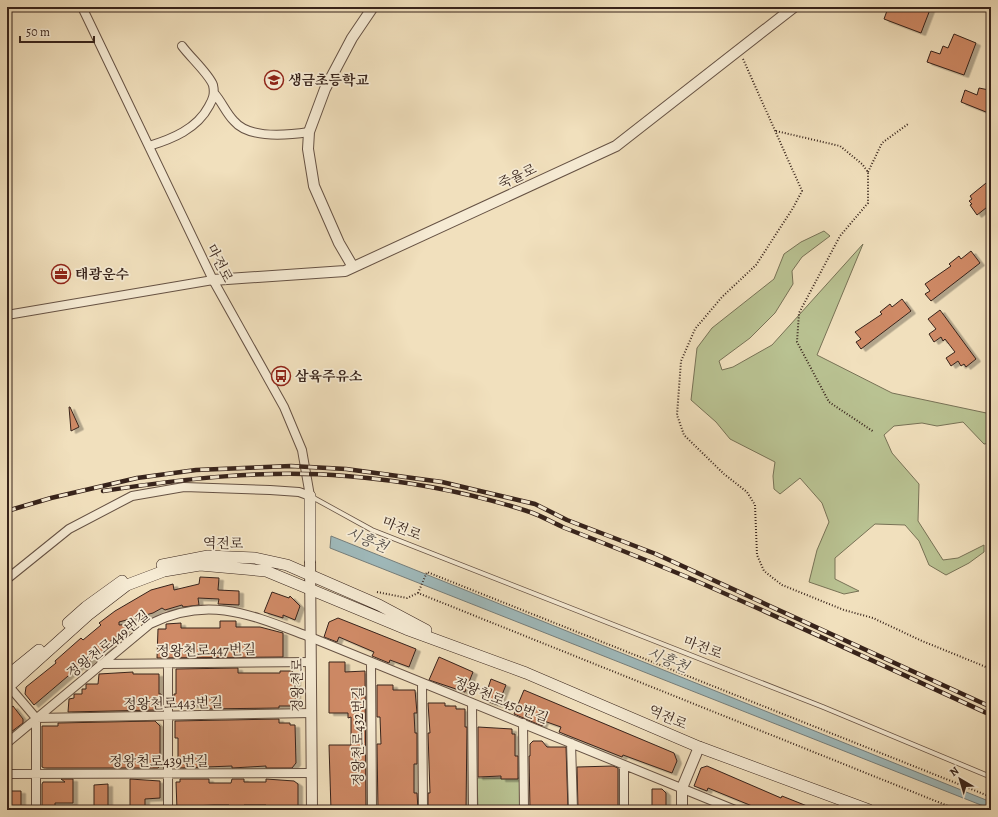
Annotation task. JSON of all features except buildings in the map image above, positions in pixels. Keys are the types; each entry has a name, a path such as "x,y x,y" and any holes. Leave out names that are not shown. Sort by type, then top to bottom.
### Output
{"main road":[{"path":"310,496 310,560"},
{"name":"역전로","path":"7,684 86,607 117,583 157,566 183,559 208,556 255,558 287,565 379,605 458,648"},
{"name":"역전로","path":"7,684 88,615 127,585 164,571 200,566 266,571 406,629 526,673 699,747 869,810"}],"street":[{"name":"마전로","path":"82,7 213,280 284,406 302,450 310,496"},
{"path":"353,267 339,243 314,186 308,149 309,132 325,89 352,38 373,7"},
{"name":"죽율로","path":"213,280 345,271 616,146 794,7"},
{"path":"182,46 209,78 214,93 235,123 245,129 264,133 309,132"},
{"path":"149,146 179,135 197,123 207,110 214,93"},
{"path":"7,315 213,280"},
{"path":"7,579 69,529 132,496 184,487 299,492 310,496"},
{"name":"정왕천로","path":"310,560 312,810"},
{"name":"정왕천로449번길","path":"7,743 150,624 174,614 208,609 250,614 310,637"},
{"name":"정왕천로450번길","path":"310,637 735,810"},
{"name":"정왕천로447번길","path":"101,664 311,662"},
{"name":"정왕천로432번길","path":"371,662 372,810"},
{"path":"168,664 168,810"},
{"path":"422,683 423,810"},
{"path":"7,684 36,718 36,810"},
{"path":"472,703 473,810"},
{"name":"정왕천로443번길","path":"36,718 311,713"},
{"path":"522,723 524,810"},
{"path":"571,743 573,810"},
{"path":"682,810 682,788 699,747"},
{"path":"624,765 624,810"},
{"name":"정왕천로439번길","path":"7,774 312,773"}],"lane":[{"name":"마전로","path":"310,496 372,530 823,707 991,777"}],"path":[{"path":"739,50 802,191 793,208 756,265 722,297 696,329 682,361 677,415 684,436 724,474 747,492 755,505 756,555 764,571 782,585 844,610 873,618 922,641 991,669"},
{"path":"874,432 829,402 797,342 799,313 840,236 868,202 868,172 882,143 908,124"},
{"path":"776,131 840,146 862,164 868,172"},
{"path":"372,591 407,598 418,593 427,572 991,797"},
{"path":"418,593 958,810"}],"green space":[{"path":"824,231 830,236 802,257 792,271 793,284 775,313 750,338 719,361 722,370 733,367 772,345 863,244 817,355 892,393 991,414 991,443 984,444 963,422 937,426 922,423 894,426 884,435 892,453 919,484 918,521 943,560 958,558 984,545 984,552 969,563 946,575 929,565 919,541 905,525 875,524 835,558 835,579 859,591 844,594 809,582 817,550 829,522 822,503 800,478 780,494 774,489 773,476 775,462 730,439 716,422 691,400 697,348 712,328 774,279 784,254 801,242"},
{"path":"477,778 520,778 520,810 478,810"}],"water":[{"path":"331,536 991,802 991,809 330,548"}],"railway":[{"path":"7,511 51,498 137,478 196,470 291,466 346,469 442,482 535,504 567,520 656,554 991,707"},
{"path":"103,491 224,476 316,474 393,481 486,499 534,514 687,577 991,715"}],"place":[{"name":"생금초등학교","path":"274,80"},
{"name":"태광운수","path":"61,274"},
{"name":"삼육주유소","path":"281,376"}],"water label":[{"name":"시흥천","path":"367,540"},
{"name":"시흥천","path":"668,660"}]}
